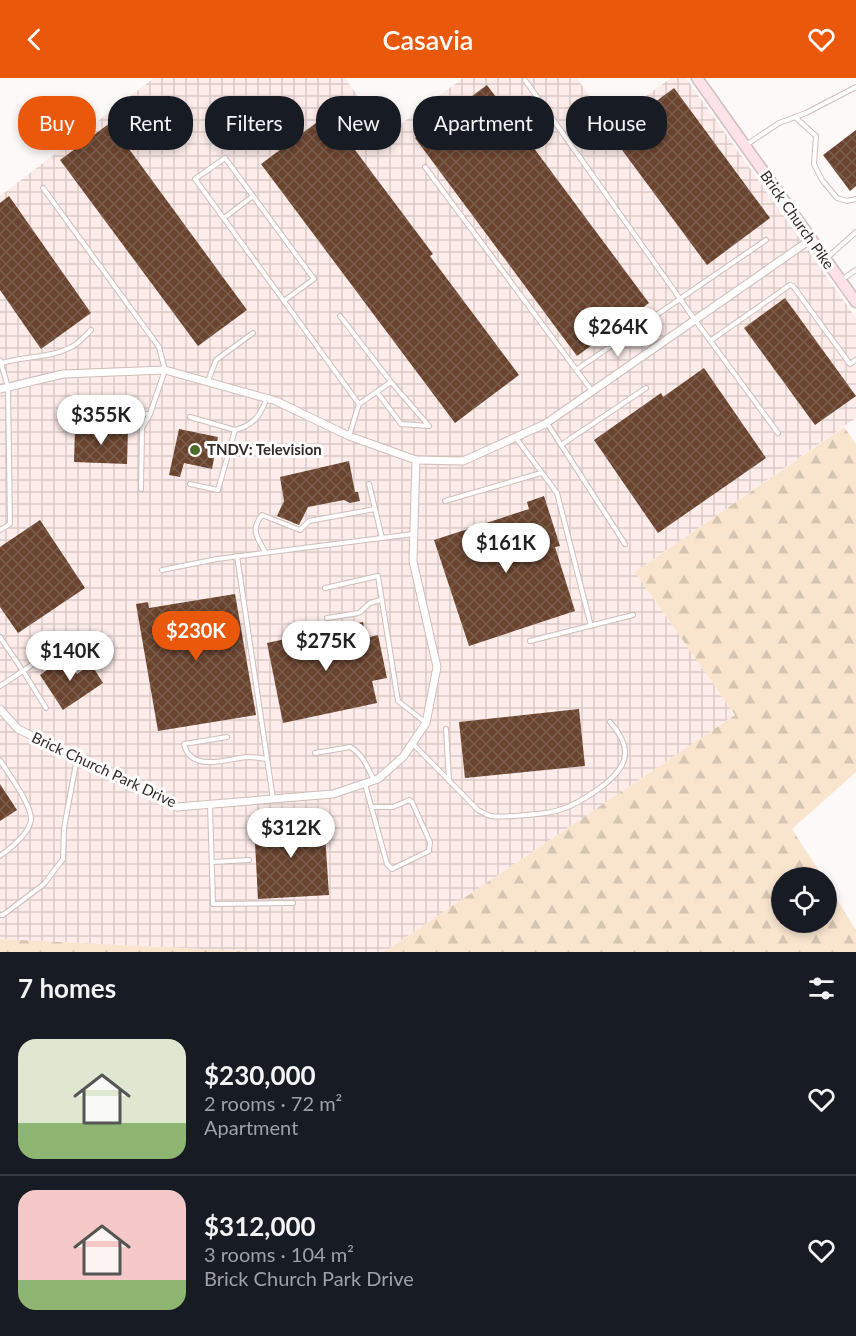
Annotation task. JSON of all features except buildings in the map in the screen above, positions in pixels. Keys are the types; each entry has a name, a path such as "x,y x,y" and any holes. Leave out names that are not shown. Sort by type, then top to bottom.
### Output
{"main road":[{"name":"Brick Church Pike","path":"697,78 856,302"}],"street":[{"path":"4,388 63,374 165,370 276,400 349,436 416,460 463,461 546,423 810,240"},
{"name":"Brick Church Park Drive","path":"0,709 18,729 177,807 333,794 378,779 404,757 426,723 437,668 413,561 416,460"}],"lane":[{"path":"525,80 694,320 778,433"},
{"path":"744,146 779,123 856,87"},
{"path":"795,117 816,136 814,164 822,180 837,198 848,201 856,199"},
{"path":"285,300 314,279 225,158 195,179 359,404"},
{"path":"425,167 592,391"},
{"path":"43,188 159,347 165,370 150,414 142,428 141,489"},
{"path":"224,218 253,196"},
{"path":"825,260 856,232"},
{"path":"576,370 766,240"},
{"path":"840,280 856,270"},
{"path":"710,341 793,285 850,364 856,360"},
{"path":"340,316 391,382 429,426 400,424 377,392"},
{"path":"0,530 10,524 1,361 51,353 73,346 91,330"},
{"path":"208,381 216,360 253,333"},
{"path":"349,436 359,404 391,382"},
{"path":"561,445 646,388"},
{"path":"190,417 235,430 257,420 267,398"},
{"path":"80,411 150,414"},
{"path":"546,423 625,544"},
{"path":"189,484 218,490 235,430"},
{"path":"516,437 557,493 591,626"},
{"path":"445,501 541,472"},
{"path":"369,484 382,538"},
{"path":"265,552 255,533 255,524 262,514 300,530 309,521 375,509"},
{"path":"162,570 265,552 414,534"},
{"path":"237,556 273,799"},
{"path":"325,588 378,576 398,701 426,723"},
{"path":"327,618 359,613 370,603 381,600"},
{"path":"530,641 633,615"},
{"path":"0,637 46,708"},
{"path":"0,686 70,638"},
{"path":"412,743 478,810 492,816 550,813 567,808 615,778 624,762 625,747 610,722"},
{"path":"446,729 449,782"},
{"path":"227,736 184,744 184,748 189,756 207,763 251,757 267,759"},
{"path":"315,753 350,747 364,760 374,781"},
{"path":"0,915 44,884 63,859 64,828 77,758"},
{"path":"0,760 26,803 31,819 27,830 11,848 0,856"},
{"path":"365,784 387,864 392,869 429,851 430,842 412,802 409,800 393,807 372,807"},
{"path":"210,804 213,904 293,903"},
{"path":"212,862 249,860"}],"shaded area":[{"path":"154,78 345,78 358,96 316,96 316,150 401,150 401,124 413,115 413,150 554,150 554,96 439,96 463,78 577,78 589,96 566,96 566,150 667,150 667,96 646,96 671,78 686,78 856,318 856,418 635,572 735,715 384,952 260,952 0,939 0,196 60,150 96,150 96,122 108,113 108,150 193,150 193,96 131,96"}],"green space":[{"path":"844,427 856,444 856,772 792,829 817,867 771,867 771,933 837,933 837,900 856,930 856,952 384,952 735,715 635,572"},
{"path":"0,939 260,952 0,952"}],"place":[{"name":"TNDV: Television","path":"195,450"}]}
